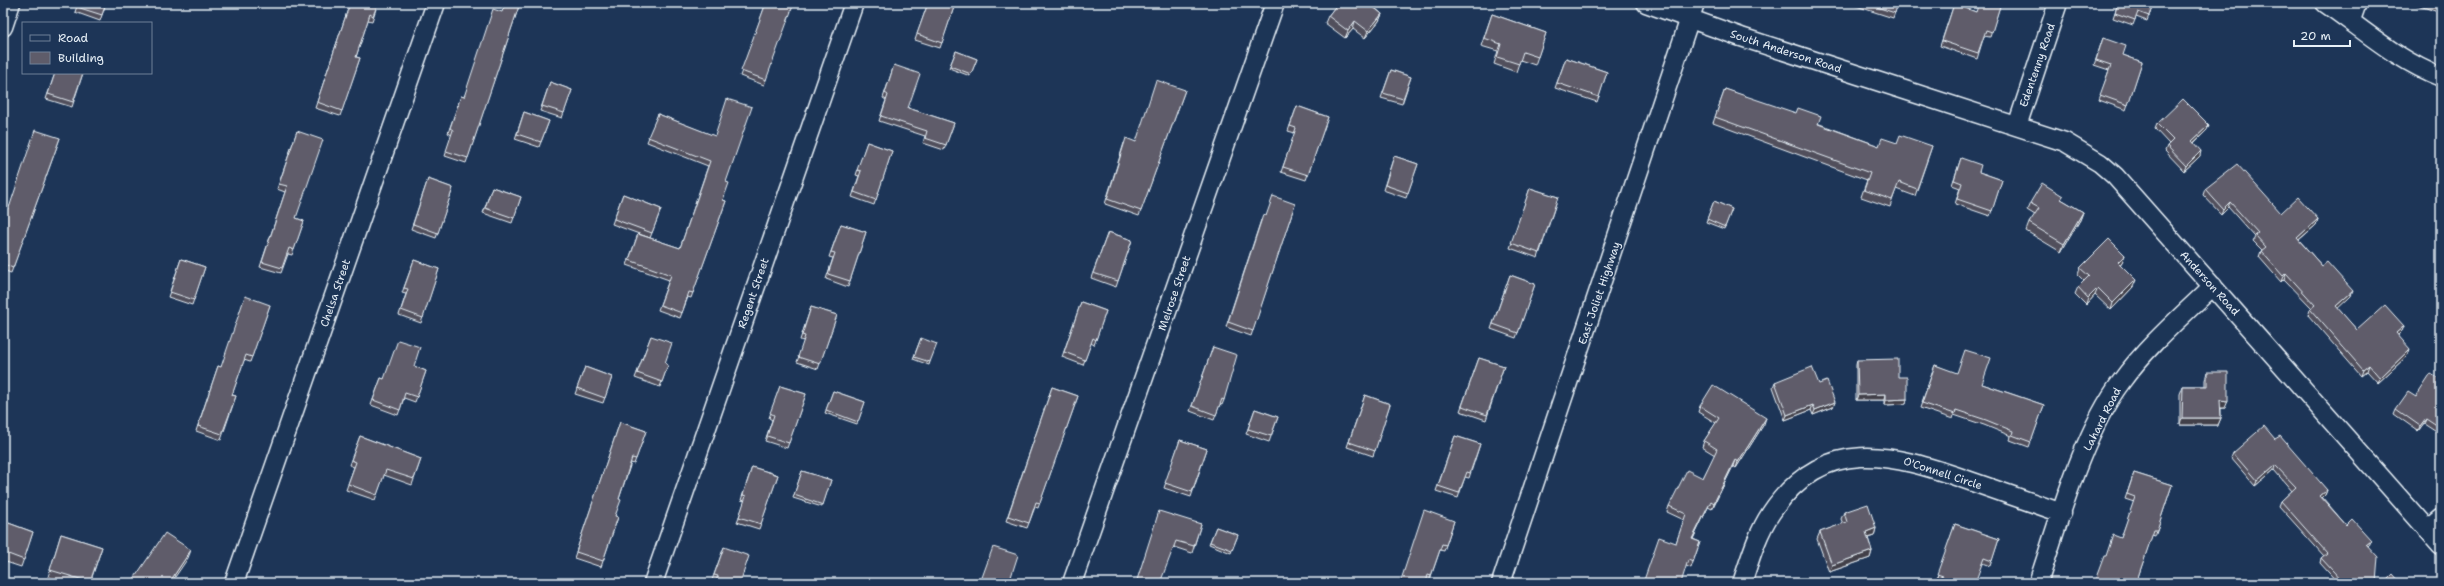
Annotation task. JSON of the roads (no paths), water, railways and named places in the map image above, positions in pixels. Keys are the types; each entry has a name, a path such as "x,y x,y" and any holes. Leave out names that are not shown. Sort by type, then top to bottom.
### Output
{"street":[{"path":"3,27 11,3"},
{"name":"Chelsa Street","path":"234,583 436,3"},
{"name":"Regent Street","path":"653,583 854,3"},
{"name":"Melrose Street","path":"1072,583 1275,3"},
{"name":"South Anderson Road","path":"1646,3 1692,10 1741,37 1926,97"},
{"name":"Edentenny Road","path":"2017,126 2058,3"},
{"path":"2325,3 2404,59 2419,68 2441,77"},
{"path":"2351,20 2357,3"},
{"name":"East Joliet Highway","path":"1501,583 1692,10"},
{"name":"Anderson Road","path":"1926,97 2065,142 2100,163 2115,176 2441,545"},
{"name":"Lahard Road","path":"2038,583 2062,513 2095,427 2121,382 2157,341 2213,286"},
{"name":"O'Connell Circle","path":"1742,583 1759,535 1772,513 1803,479 1839,461 1875,457 1905,460 2062,513"},
{"path":"2428,530 2441,518"}]}
